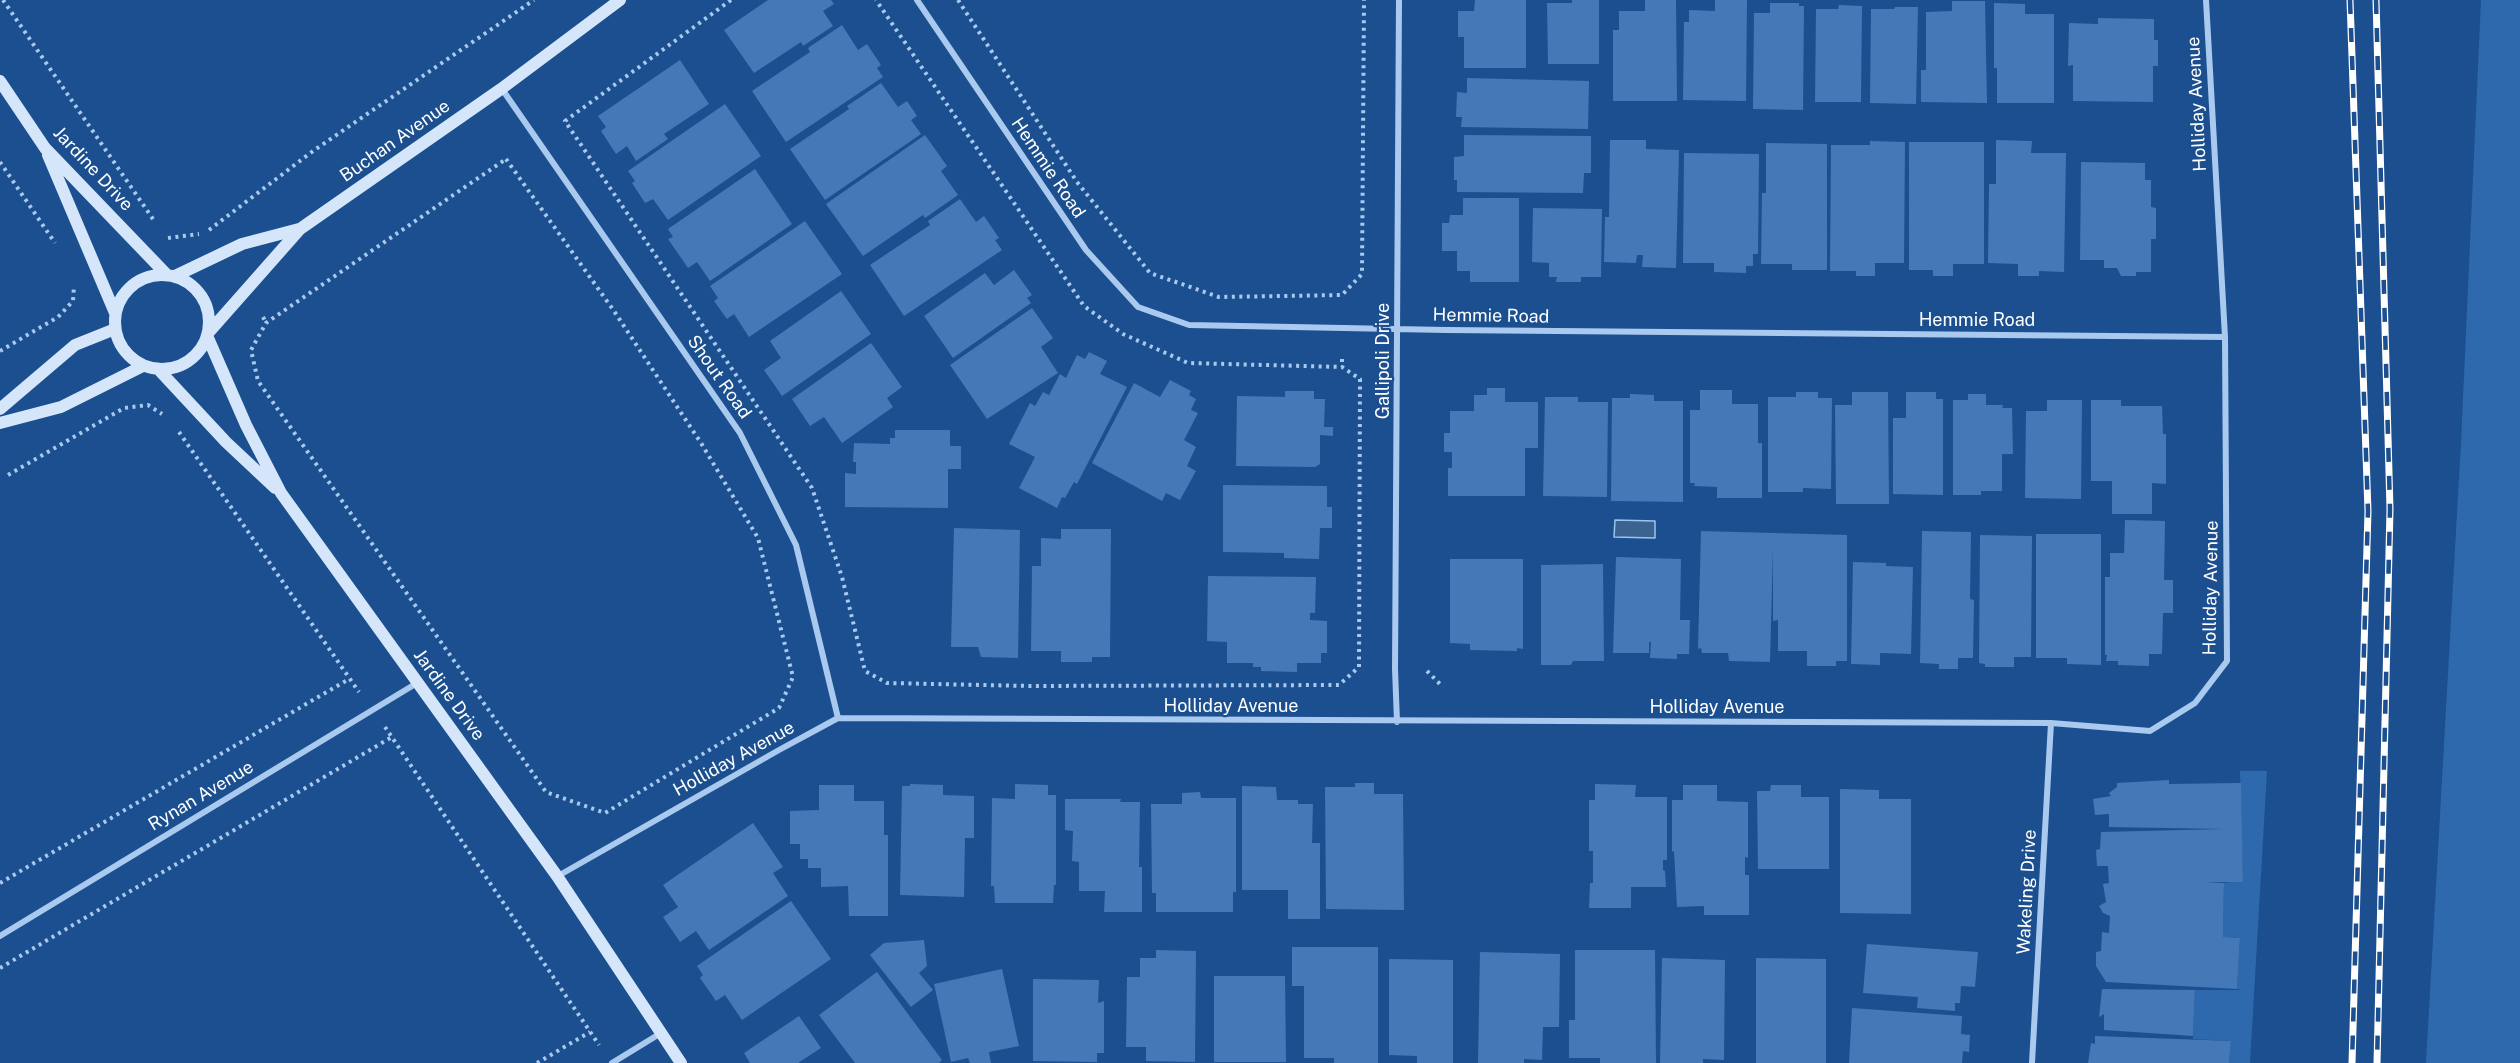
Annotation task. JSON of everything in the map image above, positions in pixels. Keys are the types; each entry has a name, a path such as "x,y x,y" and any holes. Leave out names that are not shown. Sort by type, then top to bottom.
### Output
{"street":[{"name":"Buchan Avenue","path":"208,335 300,229 501,89 620,0"},
{"name":"Hemmie Road","path":"916,0 1086,250 1138,307 1189,325 1398,330 2225,337"},
{"name":"Gallipoli Drive","path":"1397,722 1395,658 1400,0"},
{"name":"Holliday Avenue","path":"557,876 838,718 2051,723 2150,731 2195,704 2228,661 2225,337 2206,0"},
{"name":"Jardine Drive","path":"0,81 45,148 171,276"},
{"name":"Shout Road","path":"501,89 740,433 796,545 838,718"},
{"path":"45,148 116,314"},
{"path":"171,276 189,283 200,293 208,307 208,335 201,351 189,362 175,369 159,370 144,366 130,357 120,344 115,329 116,314 121,298 131,286 144,278 171,276 242,244 300,229"},
{"path":"0,409 75,345 115,329"},
{"name":"Jardine Drive","path":"208,335 246,425 283,495 557,876 681,1063"},
{"path":"0,423 61,407 144,366"},
{"path":"159,370 226,442 283,495"},
{"name":"Rynan Avenue","path":"0,936 418,683"},
{"name":"Wakeling Drive","path":"2032,1063 2051,723"},
{"path":"612,1063 661,1033"}],"path":[{"path":"3,0 159,229"},
{"path":"166,238 204,234 313,151 534,0"},
{"path":"730,0 565,121 812,488 843,577 865,671 887,683 1030,686 1339,685 1360,667 1360,379 1342,367 1188,363 1123,334 1084,306 876,0"},
{"path":"958,0 1077,182 1150,273 1219,297 1342,295 1364,274 1365,0"},
{"path":"506,159 620,320 701,443 758,538 793,677 779,708 605,813 546,792 258,381 251,350 266,323 506,159"},
{"path":"0,162 62,253"},
{"path":"0,351 58,317 74,301 75,282"},
{"path":"1342,295 1342,303"},
{"path":"263,316 266,323"},
{"path":"58,317 62,324"},
{"path":"1342,359 1342,367"},
{"path":"8,475 124,408 148,405 169,418"},
{"path":"176,428 349,679 374,710 600,1047"},
{"path":"1427,671 1441,685"},
{"path":"0,883 349,679"},
{"path":"0,968 392,737"},
{"path":"537,1063 590,1032"}],"shaded area":[{"path":"2481,0 2520,0 2520,1063 2426,1063 2461,443"},
{"path":"1615,520 1655,521 1655,538 1614,537"},
{"path":"2240,771 2267,771 2250,1063 2229,1063 2231,1041 2193,1039 2195,990 2242,990 2237,989 2240,938 2223,937 2224,883 2243,881"}],"building":[{"path":"768,0 831,0 834,4 823,11 833,26 803,46 801,42 754,73 724,30"},
{"path":"1475,0 1526,0 1526,68 1464,68 1464,37 1458,37 1458,11 1474,11"},
{"path":"1572,0 1599,0 1599,64 1548,64 1547,3 1572,3"},
{"path":"1645,0 1676,0 1677,101 1613,101 1613,30 1619,30 1619,11 1645,11"},
{"path":"1715,0 1747,0 1746,101 1683,100 1684,22 1689,22 1689,10 1715,11"},
{"path":"1952,1 1985,1 1987,103 1921,102 1921,70 1926,70 1926,12 1952,11"},
{"path":"1770,3 1799,3 1799,6 1804,6 1803,110 1753,109 1754,13 1770,13"},
{"path":"1994,3 2025,4 2025,14 2054,14 2054,103 1997,103 1997,68 1994,68"},
{"path":"1839,5 1862,6 1861,102 1815,102 1816,9 1838,9"},
{"path":"1895,7 1918,7 1916,104 1870,103 1871,9 1894,9"},
{"path":"2098,18 2154,19 2154,40 2158,40 2158,66 2153,66 2153,102 2073,101 2073,65 2068,66 2069,23 2098,24"},
{"path":"842,25 858,50 867,44 881,65 877,68 883,77 786,142 752,91 810,52 808,48"},
{"path":"680,60 709,104 664,134 668,139 636,161 627,146 616,154 601,131 606,127 598,116"},
{"path":"1467,78 1589,81 1588,129 1461,127 1462,117 1456,117 1457,92 1467,93"},
{"path":"881,83 898,107 907,101 917,116 911,120 921,134 825,200 790,149 849,109 847,106"},
{"path":"725,104 761,156 668,220 653,199 645,203 632,183 635,181 628,171"},
{"path":"925,135 947,166 941,171 958,195 925,218 923,215 863,256 826,204"},
{"path":"1464,135 1591,136 1591,173 1584,173 1583,193 1457,192 1457,180 1454,180 1454,157 1464,156"},
{"path":"1610,140 1646,140 1646,149 1679,150 1676,268 1642,267 1643,255 1637,255 1636,263 1604,262 1605,217 1609,217"},
{"path":"1996,140 2032,141 2031,153 2066,153 2064,272 2039,271 2039,276 2018,276 2018,264 1988,263 1989,184 1996,184"},
{"path":"1870,141 1905,142 1904,263 1875,263 1875,276 1856,276 1856,271 1830,271 1831,145 1870,145"},
{"path":"1909,142 1984,142 1984,264 1953,264 1953,276 1933,276 1933,270 1909,270"},
{"path":"1766,143 1827,144 1827,270 1792,270 1792,264 1761,264 1762,193 1766,193"},
{"path":"1684,153 1759,154 1758,254 1753,254 1753,266 1746,266 1746,273 1714,272 1714,263 1683,263"},
{"path":"2081,162 2145,163 2145,180 2151,180 2151,207 2156,208 2156,239 2151,239 2151,272 2136,272 2136,276 2121,276 2117,268 2104,268 2104,260 2080,260"},
{"path":"755,169 792,224 710,281 697,262 688,268 668,239 673,237 668,229"},
{"path":"1463,198 1519,198 1519,282 1470,282 1470,271 1457,271 1457,251 1442,251 1442,223 1449,223 1450,215 1463,215"},
{"path":"960,199 976,222 984,216 999,238 995,240 1002,250 904,316 870,265 930,225 928,221"},
{"path":"1533,208 1602,209 1601,277 1581,277 1581,282 1556,282 1557,277 1549,277 1549,263 1532,262"},
{"path":"805,221 842,274 749,337 734,314 727,319 714,301 718,298 710,286"},
{"path":"1014,270 1032,295 1027,298 1031,303 953,358 924,316 985,273 994,285"},
{"path":"841,291 871,334 782,396 764,370 781,358 770,341"},
{"path":"1032,308 1053,338 1041,347 1058,373 987,419 950,365"},
{"path":"871,343 902,387 887,398 893,407 842,443 824,417 810,426 792,399"},
{"path":"1089,352 1107,361 1100,374 1127,387 1077,484 1074,482 1065,498 1062,497 1057,508 1019,488 1035,457 1009,444 1030,403 1035,406 1043,392 1049,395 1060,374 1066,378 1077,355 1085,359"},
{"path":"1170,380 1191,391 1189,395 1196,399 1191,410 1198,413 1184,440 1196,447 1187,466 1196,471 1180,500 1166,493 1162,501 1092,463 1134,383 1160,397"},
{"path":"1487,388 1505,388 1505,402 1538,402 1538,448 1525,448 1525,496 1448,496 1448,468 1452,468 1452,452 1444,452 1444,433 1450,433 1450,411 1474,411 1474,395 1487,395"},
{"path":"1700,390 1732,390 1732,404 1758,404 1758,443 1762,443 1762,498 1717,498 1717,487 1694,486 1695,483 1690,483 1690,410 1700,410"},
{"path":"1285,391 1314,391 1314,399 1325,399 1324,427 1333,427 1333,436 1320,435 1320,464 1315,467 1236,466 1237,396 1285,397"},
{"path":"1796,392 1818,392 1818,398 1832,398 1831,489 1803,488 1803,492 1768,492 1768,397 1796,397"},
{"path":"1852,392 1888,392 1889,504 1836,504 1835,405 1852,405"},
{"path":"1906,392 1936,392 1936,399 1943,399 1943,495 1893,494 1893,418 1906,418"},
{"path":"1630,394 1654,395 1654,401 1683,401 1683,502 1611,501 1612,398 1630,398"},
{"path":"1968,394 1986,394 1986,405 2003,405 2002,408 2012,408 2013,454 2002,454 2002,491 1981,491 1981,495 1953,495 1953,400 1968,400"},
{"path":"1545,397 1578,397 1578,402 1608,402 1607,497 1543,496"},
{"path":"2047,400 2082,400 2081,499 2025,498 2026,411 2047,411"},
{"path":"2091,400 2121,400 2121,406 2162,406 2163,434 2166,434 2166,484 2152,483 2152,514 2112,514 2112,481 2091,481"},
{"path":"895,430 950,430 950,446 961,446 961,469 948,469 948,508 845,507 845,473 856,474 856,462 853,462 854,443 890,444 890,438 895,438"},
{"path":"1223,485 1327,486 1327,507 1332,507 1332,528 1320,528 1319,559 1284,558 1284,553 1223,552"},
{"path":"2125,520 2165,521 2164,580 2173,580 2173,613 2163,613 2162,654 2149,654 2149,666 2118,665 2118,661 2106,661 2107,655 2105,655 2105,577 2110,577 2110,553 2124,553"},
{"path":"954,528 1020,530 1018,658 981,657 978,647 951,647"},
{"path":"1061,529 1111,529 1110,657 1092,657 1092,662 1061,662 1061,651 1031,651 1032,566 1041,566 1041,538 1061,539"},
{"path":"1701,531 1847,535 1847,661 1836,661 1836,666 1807,666 1807,651 1778,651 1778,620 1773,621 1773,548 1770,662 1729,661 1728,653 1702,653 1701,648 1698,649"},
{"path":"1922,531 1971,532 1970,599 1974,600 1973,658 1958,658 1958,669 1939,669 1939,664 1920,663"},
{"path":"2036,534 2101,534 2101,665 2067,664 2067,658 2036,658"},
{"path":"1980,535 2032,536 2031,657 2014,657 2014,667 1985,667 1985,664 1979,663"},
{"path":"1616,557 1681,559 1680,620 1690,620 1689,654 1677,654 1677,659 1650,658 1651,642 1649,642 1649,653 1613,653"},
{"path":"1450,559 1523,559 1523,649 1517,648 1517,651 1470,650 1470,644 1450,643"},
{"path":"1853,562 1913,567 1911,654 1880,653 1880,665 1851,664"},
{"path":"1603,564 1604,661 1573,661 1571,665 1541,665 1541,565"},
{"path":"1208,576 1316,577 1315,613 1310,613 1310,620 1327,621 1327,653 1321,653 1321,663 1297,663 1297,672 1261,671 1261,667 1253,667 1253,663 1227,663 1227,642 1207,641"},
{"path":"2169,780 2169,784 2241,783 2243,882 2204,882 2224,883 2223,937 2240,938 2237,989 2106,982 2096,966 2096,952 2101,951 2102,932 2109,933 2110,916 2103,913 2099,906 2106,902 2103,884 2109,883 2108,866 2097,866 2096,850 2100,849 2101,832 2224,829 2109,827 2109,814 2095,815 2093,799 2111,796 2109,793 2117,787 2117,783"},
{"path":"1355,783 1374,783 1374,794 1403,794 1404,910 1326,909 1325,787 1355,787"},
{"path":"910,784 943,785 943,795 974,796 974,838 965,838 964,897 900,895 902,786 910,786"},
{"path":"1015,784 1048,785 1048,795 1056,795 1056,885 1054,885 1053,903 995,903 994,886 991,886 992,798 1015,799"},
{"path":"1595,784 1636,785 1635,797 1667,797 1667,860 1663,860 1666,887 1631,887 1631,908 1589,908 1590,883 1593,883 1593,851 1589,851 1589,800 1595,800"},
{"path":"819,785 854,785 854,801 884,801 884,835 888,835 888,916 849,916 848,886 821,887 821,868 808,868 808,859 800,859 800,844 790,844 790,811 819,810"},
{"path":"1683,785 1717,785 1717,801 1748,802 1748,858 1745,857 1745,875 1749,875 1749,915 1704,915 1704,906 1677,907 1674,851 1672,852 1672,800 1683,800"},
{"path":"1771,785 1801,785 1801,797 1829,797 1829,869 1758,869 1757,791 1770,791"},
{"path":"1242,786 1276,787 1277,800 1298,800 1298,804 1313,804 1312,843 1320,843 1320,919 1288,919 1288,890 1242,890"},
{"path":"1840,789 1879,790 1879,799 1911,799 1911,914 1840,913"},
{"path":"1200,792 1201,798 1236,798 1236,892 1233,892 1233,912 1156,912 1156,893 1152,893 1151,804 1182,804 1182,793"},
{"path":"1065,799 1121,799 1120,802 1140,802 1139,867 1142,867 1142,912 1104,912 1105,891 1079,891 1079,862 1072,861 1073,831 1065,830"},
{"path":"753,823 783,867 773,873 788,896 709,950 696,931 680,942 663,917 678,907 663,885"},
{"path":"791,901 831,959 742,1020 725,995 716,1001 700,978 703,975 697,966"},
{"path":"924,940 927,966 919,973 933,990 911,1007 870,955 884,943"},
{"path":"1867,944 1978,952 1975,987 1961,986 1960,1003 1955,1003 1955,1011 1917,1008 1918,997 1863,993"},
{"path":"1292,947 1378,947 1378,1063 1334,1063 1334,1058 1304,1058 1304,986 1292,986"},
{"path":"1156,950 1196,951 1195,1062 1146,1061 1146,1047 1126,1047 1127,977 1140,977 1140,958 1156,958"},
{"path":"1575,950 1655,950 1656,1063 1600,1063 1600,1058 1569,1058 1569,1020 1575,1020"},
{"path":"1480,952 1560,954 1559,1027 1543,1027 1542,1060 1524,1059 1524,1063 1478,1063"},
{"path":"1662,958 1725,960 1724,1060 1703,1059 1703,1063 1660,1063"},
{"path":"1756,958 1826,959 1826,1063 1756,1063"},
{"path":"1389,959 1453,960 1453,1063 1417,1063 1417,1056 1389,1055"},
{"path":"1002,969 1019,1046 989,1052 991,1063 970,1063 968,1058 951,1062 934,984"},
{"path":"877,972 942,1060 939,1063 855,1063 819,1015"},
{"path":"1214,976 1285,976 1286,1062 1214,1062"},
{"path":"1033,979 1099,980 1098,1003 1104,1001 1104,1053 1097,1053 1097,1062 1033,1061"},
{"path":"2102,989 2195,990 2193,1036 2104,1030 2104,1014 2099,1017"},
{"path":"1852,1008 1962,1016 1961,1034 1970,1035 1969,1052 1963,1051 1962,1063 1849,1063"},
{"path":"799,1016 821,1048 798,1063 750,1063 744,1053"},
{"path":"2095,1036 2231,1041 2229,1063 2088,1063 2091,1043 2095,1044"}],"railway":[{"path":"2350,0 2368,511 2352,1063"},
{"path":"2376,0 2390,509 2377,1063"}]}
